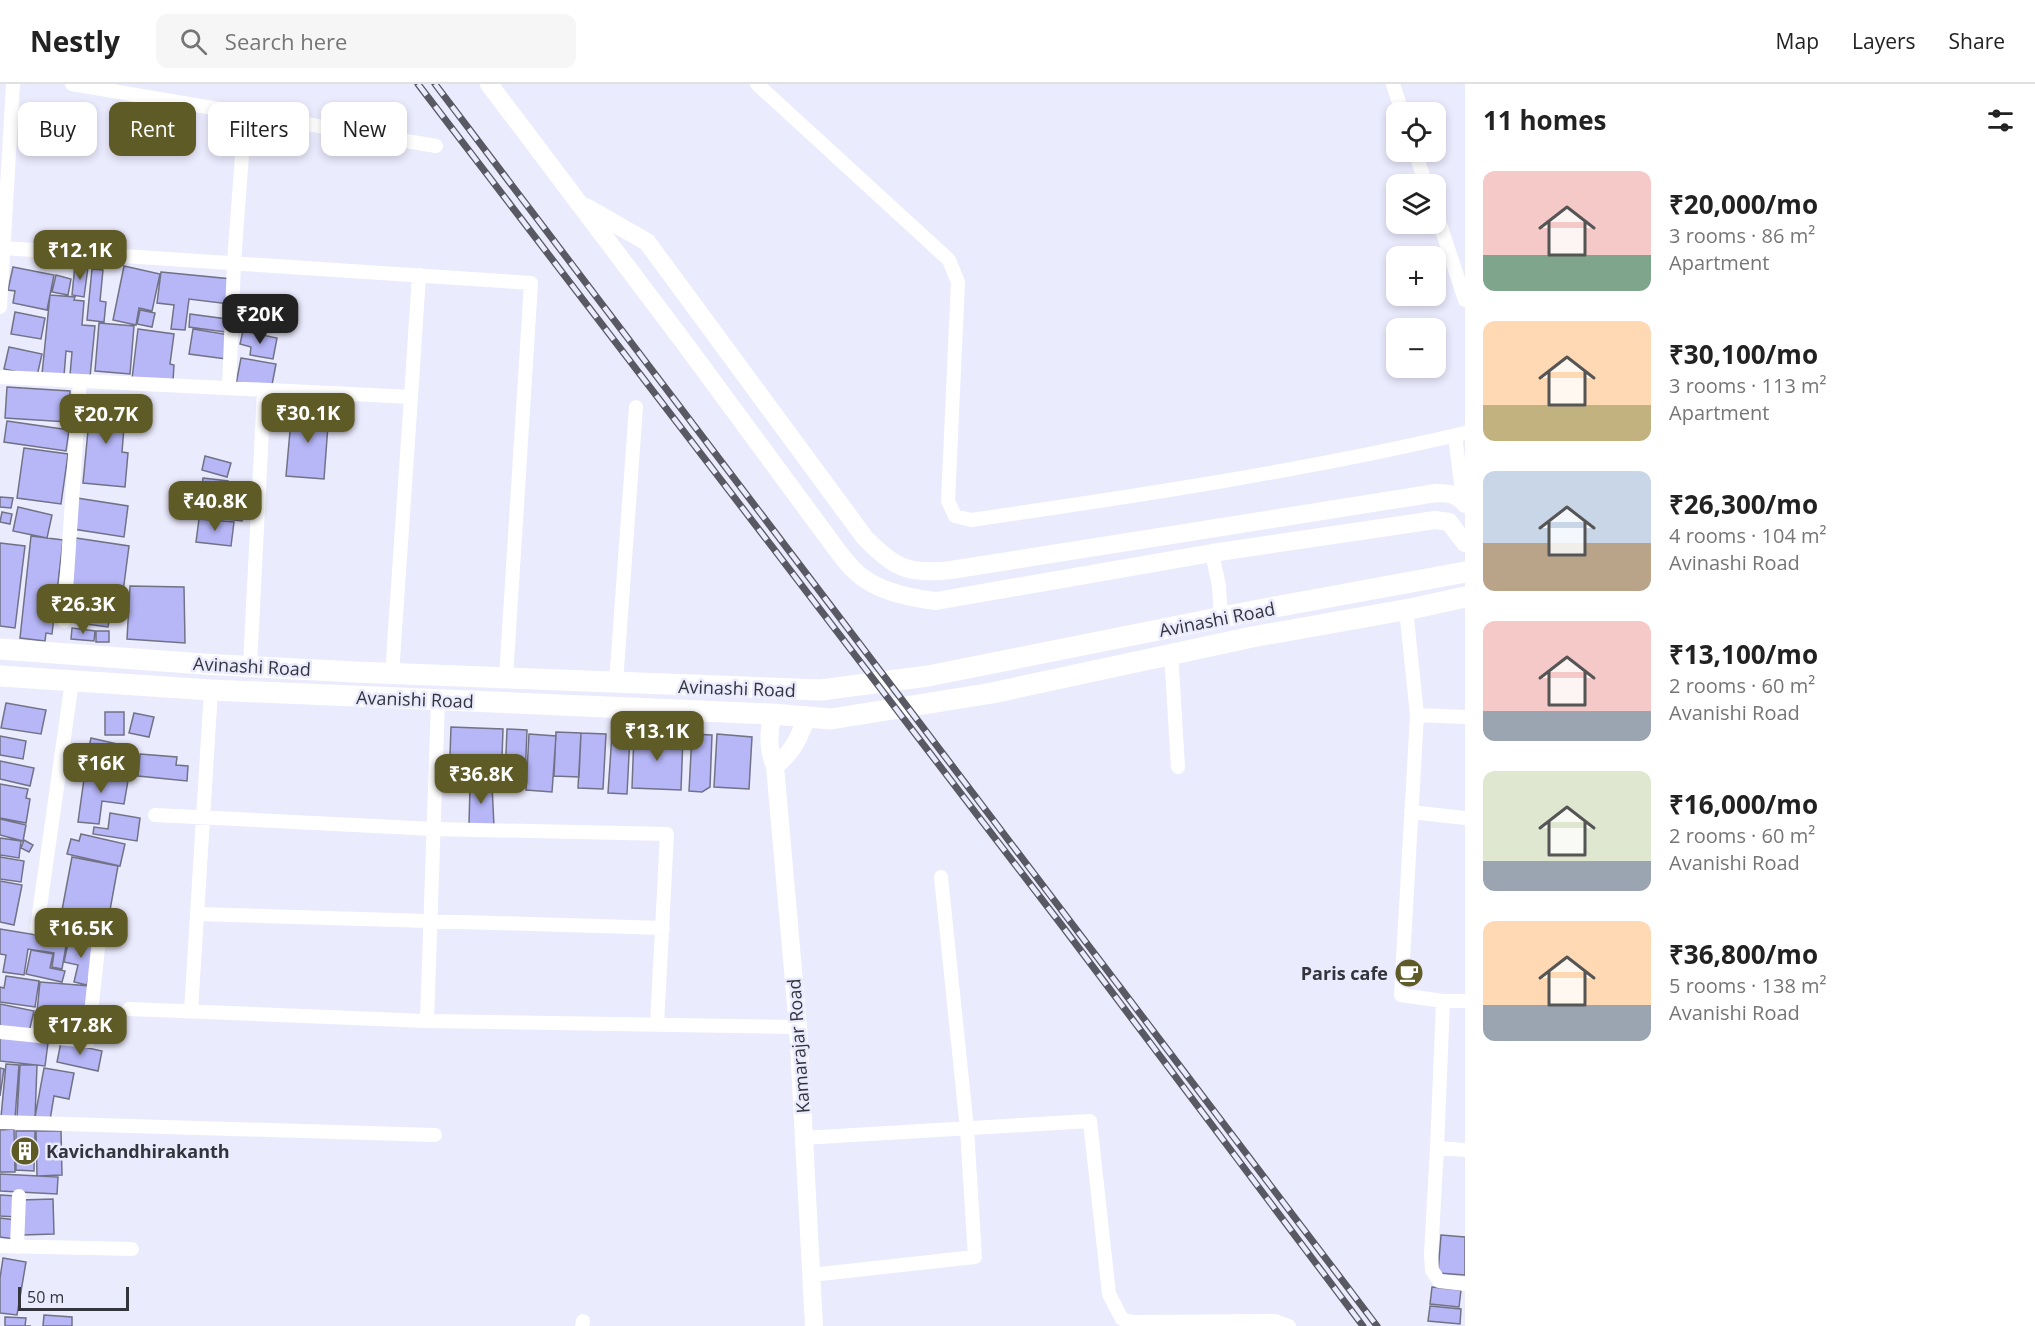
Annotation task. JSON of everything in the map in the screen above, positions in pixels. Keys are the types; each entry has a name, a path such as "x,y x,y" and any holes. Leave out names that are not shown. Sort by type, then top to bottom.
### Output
{"main road":[{"path":"489,84 837,550 857,573 865,578 908,598 936,601 1212,553 1435,520 1449,522 1465,543"},
{"path":"580,203 646,242 865,538 886,559 906,569 929,573 951,570 1436,493 1451,494 1462,501"},
{"name":"Avinashi Road","path":"0,649 392,674 821,690 928,676 1465,572"},
{"name":"Avinashi Road","path":"831,719 992,693 1171,653 1465,597"},
{"path":"354,697 355,672"},
{"name":"Avanishi Road","path":"0,676 211,690 772,714 831,719"},
{"path":"486,702 496,678"},
{"name":"Kamarajar Road","path":"772,714 768,739 769,753 775,766 798,1027 814,1326"},
{"path":"775,766 787,757 796,745 807,717"}],"street":[{"path":"0,307 13,84"},
{"path":"72,84 208,108"},
{"path":"757,84 949,260 958,282 948,501 955,516 971,520 1188,488 1460,435 1462,501"},
{"path":"1392,84 1398,102"},
{"path":"309,125 436,146"},
{"path":"229,388 234,263 242,156"},
{"path":"1443,234 1465,300"},
{"path":"3,248 531,282 496,678"},
{"path":"392,674 419,275"},
{"path":"0,377 411,397"},
{"path":"64,621 80,381"},
{"path":"250,666 264,390"},
{"path":"616,683 636,406"},
{"path":"1212,553 1219,586 1221,618"},
{"path":"1406,609 1417,715 1401,995 1443,1002 1465,1001"},
{"path":"1171,653 1178,767"},
{"path":"0,1032 88,1041 99,939 37,928 72,681"},
{"path":"191,1011 211,690"},
{"path":"427,1021 438,700"},
{"path":"1417,715 1465,717"},
{"path":"1411,812 1465,818"},
{"path":"155,815 434,829 667,834 657,1025"},
{"path":"811,1275 975,1257 966,1128 942,877"},
{"path":"197,914 663,928"},
{"path":"1443,1002 1433,1199 1432,1269 1439,1281 1465,1284"},
{"path":"129,1009 427,1021 798,1027"},
{"path":"803,1138 1090,1121 1109,1294 1122,1319 1133,1322 1275,1321 1289,1326"},
{"path":"0,1122 435,1134"},
{"path":"1437,1148 1465,1150"},
{"path":"17,1247 20,1196"},
{"path":"0,1246 132,1249"}],"building":[{"path":"75,265 88,267 84,297 72,295"},
{"path":"124,266 160,274 152,311 139,308 136,325 113,320"},
{"path":"13,267 54,275 47,310 13,303 15,291 8,290"},
{"path":"92,269 103,270 100,301 106,302 104,322 87,320"},
{"path":"161,272 232,279 229,304 189,299 185,330 171,329 174,305 157,303"},
{"path":"56,275 71,279 68,295 52,292"},
{"path":"50,295 75,297 74,300 84,301 82,325 95,326 90,377 70,375 72,352 66,351 64,376 42,374"},
{"path":"140,310 155,313 152,327 137,324"},
{"path":"15,312 45,318 41,339 11,334"},
{"path":"190,314 227,319 225,332 189,327"},
{"path":"99,323 134,326 130,374 95,371"},
{"path":"138,329 174,334 170,364 174,365 173,381 132,379"},
{"path":"193,329 230,335 226,359 189,354"},
{"path":"243,331 277,338 273,359 250,355 251,347 240,344"},
{"path":"9,347 42,354 37,376 4,369"},
{"path":"241,358 276,364 271,390 236,384"},
{"path":"7,387 70,391 68,422 5,418"},
{"path":"91,399 126,403 122,452 128,453 125,487 83,483"},
{"path":"292,409 329,412 324,479 286,476"},
{"path":"7,421 69,430 66,451 4,442"},
{"path":"24,448 68,454 61,504 17,498"},
{"path":"205,456 231,463 227,477 202,470"},
{"path":"203,478 228,481 226,499 244,501 242,521 225,519 225,512 199,509"},
{"path":"0,497 13,498 11,508 0,507"},
{"path":"77,498 128,506 124,537 73,529"},
{"path":"18,507 52,515 47,538 13,531"},
{"path":"2,512 12,514 10,524 0,522"},
{"path":"199,519 234,522 231,546 196,542"},
{"path":"31,536 63,540 52,634 46,633 45,641 20,638"},
{"path":"76,538 129,546 123,592 114,591 108,627 64,621"},
{"path":"0,543 25,546 15,628 0,626"},
{"path":"130,586 184,587 185,643 127,639"},
{"path":"115,597 122,598 120,616 112,615"},
{"path":"72,628 95,631 94,641 71,639"},
{"path":"96,631 109,631 109,642 96,642"},
{"path":"6,703 46,710 41,734 1,728"},
{"path":"105,712 124,712 124,735 105,735"},
{"path":"134,713 154,717 149,737 129,733"},
{"path":"451,727 503,729 501,787 449,785"},
{"path":"507,729 527,730 525,779 505,778"},
{"path":"556,732 581,733 579,777 554,776"},
{"path":"581,733 606,734 603,789 578,788"},
{"path":"529,734 556,736 552,792 526,790"},
{"path":"612,734 630,735 627,794 608,793"},
{"path":"634,734 683,737 681,790 632,788"},
{"path":"692,734 712,735 710,787 702,792 689,791"},
{"path":"717,734 752,737 749,789 714,787"},
{"path":"0,736 26,741 23,759 0,755"},
{"path":"91,738 122,745 119,758 133,761 130,774 85,765"},
{"path":"140,754 177,757 176,765 188,766 187,781 138,776"},
{"path":"0,761 34,768 30,786 0,779"},
{"path":"91,770 129,775 124,804 102,801 99,824 78,822 84,779 89,780"},
{"path":"0,784 28,789 26,798 30,799 26,823 0,818"},
{"path":"492,784 494,827 469,824 471,785"},
{"path":"110,813 140,818 137,841 93,834 94,827 108,829"},
{"path":"0,819 26,825 23,841 0,835"},
{"path":"81,834 125,844 120,866 67,854 71,839 79,841"},
{"path":"0,838 21,841 19,858 1,855 0,857"},
{"path":"24,840 33,845 29,852 21,848"},
{"path":"0,857 24,861 21,882 0,879"},
{"path":"72,857 118,866 110,910 113,911 109,935 59,926"},
{"path":"0,881 22,885 14,925 0,922"},
{"path":"0,929 67,940 62,969 52,967 54,953 28,949 24,975 3,972 6,955 0,954"},
{"path":"69,939 96,945 87,985 74,982 78,965 64,962"},
{"path":"31,950 53,954 50,968 65,971 62,982 26,974"},
{"path":"6,976 39,981 35,1007 0,1002 0,987 4,988"},
{"path":"40,982 90,986 85,1038 35,1031"},
{"path":"0,1004 34,1011 29,1032 0,1026"},
{"path":"0,1036 48,1043 45,1066 0,1061"},
{"path":"61,1042 102,1051 98,1071 57,1062"},
{"path":"6,1064 19,1065 15,1118 1,1117"},
{"path":"20,1065 37,1065 35,1118 17,1117"},
{"path":"0,1068 4,1069 0,1096"},
{"path":"44,1068 74,1073 69,1099 54,1096 50,1120 35,1117"},
{"path":"14,1129 15,1172 0,1172 0,1130"},
{"name":"Kavichandhirakanth","path":"16,1131 35,1131 34,1171 16,1170"},
{"path":"36,1131 61,1131 62,1175 37,1176"},
{"path":"0,1174 58,1177 57,1194 0,1191"},
{"path":"0,1195 17,1196 16,1217 0,1216"},
{"path":"53,1199 54,1234 22,1235 21,1200"},
{"path":"0,1218 16,1220 14,1239 0,1237"},
{"path":"1441,1235 1465,1237 1465,1275 1438,1273"},
{"path":"3,1258 26,1262 17,1315 0,1313 0,1278"},
{"path":"1432,1287 1461,1290 1459,1307 1430,1304"},
{"path":"1430,1306 1461,1309 1460,1324 1428,1321"},
{"path":"44,1315 72,1317 72,1326 43,1326"},
{"path":"5,1317 26,1318 25,1326 5,1326"}],"railway":[{"path":"418,84 1063,927 1363,1326"},
{"path":"435,84 1377,1326"}],"place":[{"name":"Paris cafe","path":"1409,973"},
{"name":"Kavichandhirakanth","path":"25,1151"}]}
